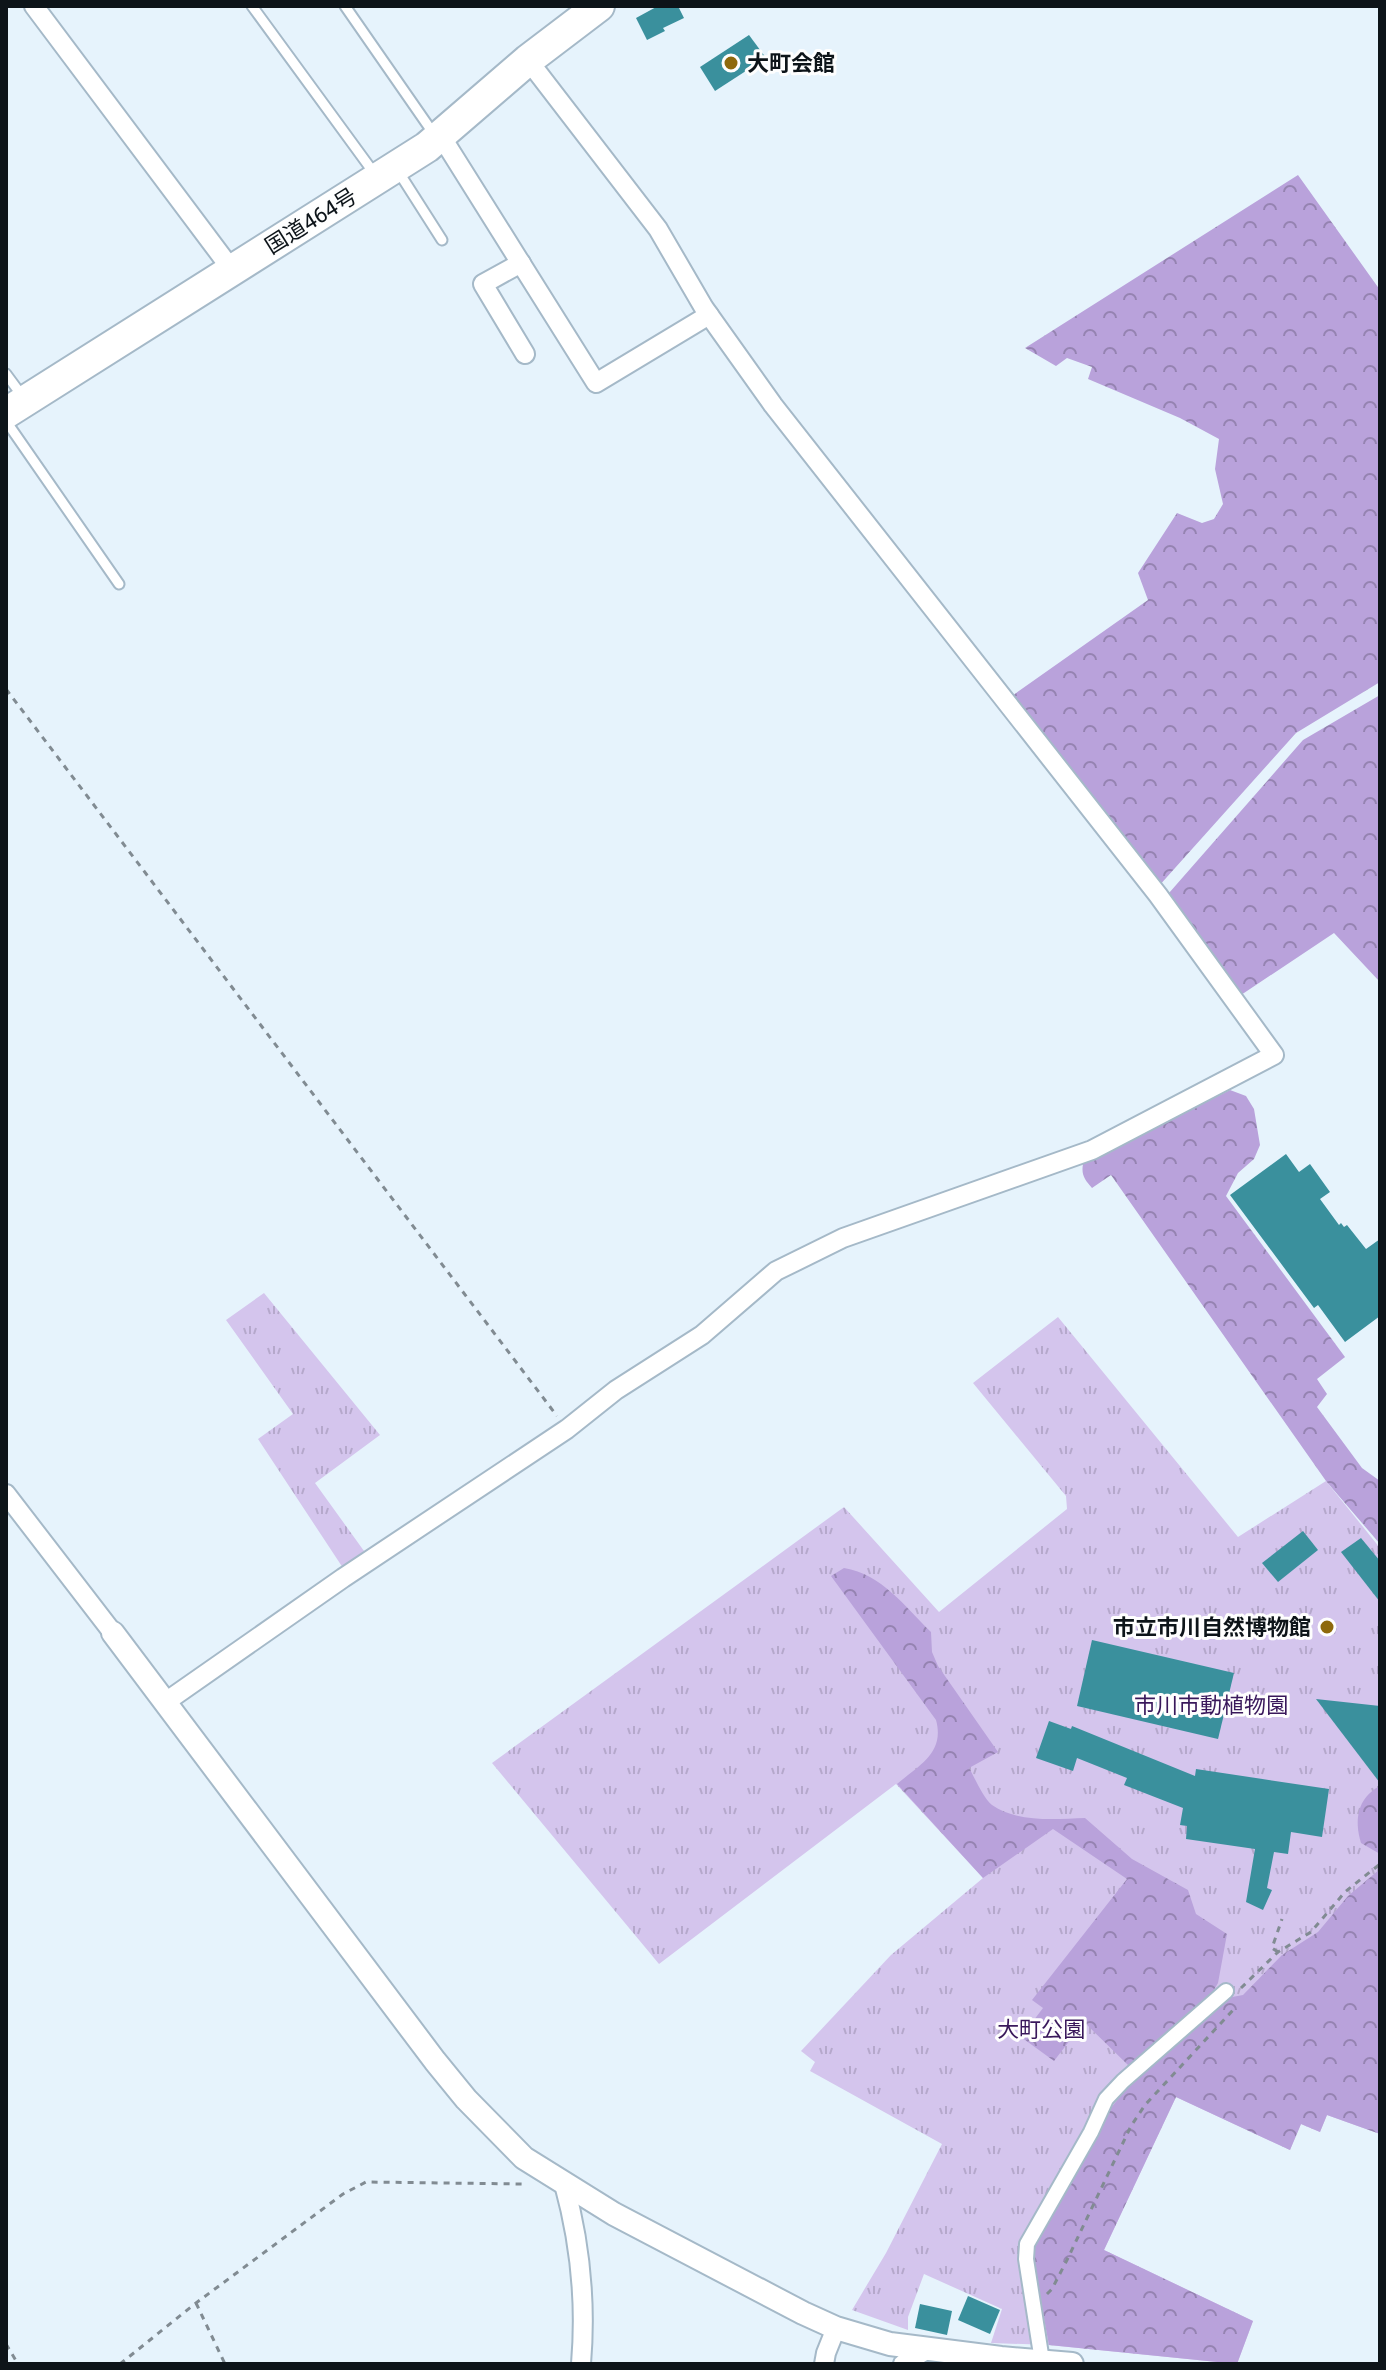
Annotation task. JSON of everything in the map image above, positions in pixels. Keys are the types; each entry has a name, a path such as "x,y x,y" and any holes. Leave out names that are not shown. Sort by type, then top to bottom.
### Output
{"highway":[{"name":"国道464号","path":"12,411 387,174 441,136 528,60 599,6"}],"street":[{"path":"34,6 232,270"},
{"path":"167,1701 343,1578 567,1429 616,1390 702,1335 776,1271 843,1238 1092,1150 1274,1055 1158,895 773,405 709,315 658,229 528,60"},
{"path":"441,136 596,383 709,315"},
{"path":"521,263 483,284 525,354"},
{"path":"6,1494 167,1701 435,2061 466,2099 524,2158 614,2214 747,2285 836,2328 890,2344 1072,2364"},
{"path":"1042,2361 1026,2259 1027,2244 1091,2132 1106,2099 1123,2081 1232,1991"},
{"path":"564,2184 574,2217 584,2325 581,2364"},
{"path":"824,2364 836,2328"},
{"path":"903,2364 928,2349"}],"lane":[{"path":"252,6 442,240"},
{"path":"345,6 429,127 441,136"},
{"path":"6,374 12,411 119,584"}],"path":[{"path":"6,689 567,1429"},
{"path":"1232,1991 1278,1952 1311,1932 1345,1892 1380,1864"},
{"path":"1278,1952 1272,1948 1282,1919"},
{"path":"1033,2307 1052,2289 1131,2126 1145,2105 1238,2003"},
{"path":"120,2364 196,2303 343,2194 366,2182 564,2184"},
{"path":"196,2303 225,2364"},
{"path":"6,2344 18,2364"}],"green space":[{"path":"1298,175 1380,290 1380,682 1296,733 1158,887 1009,698 1148,600 1138,573 1177,513 1202,523 1214,519 1223,504 1215,469 1219,439 1180,418 1088,379 1092,367 1067,358 1056,366 1025,348"},
{"path":"1380,695 1380,982 1334,933 1241,995 1169,893 1303,740"},
{"path":"1230,1090 1246,1096 1254,1109 1260,1145 1254,1159 1238,1173 1226,1196 1345,1357 1317,1379 1327,1394 1317,1407 1362,1468 1380,1481 1380,1544 1326,1481 1111,1175 1092,1188 1083,1174 1083,1164 1093,1158"},
{"path":"264,1293 380,1435 315,1483 364,1551 343,1568 258,1439 293,1414 226,1320"},
{"name":"市川市動植物園","path":"1058,1317 1238,1537 1326,1481 1380,1548 1380,2134 1327,2115 1320,2132 1301,2124 1290,2150 1176,2097 1104,2250 1253,2321 1237,2364 1049,2345 991,2343 1002,2309 924,2274 908,2317 908,2330 852,2310 886,2253 942,2144 810,2071 815,2062 801,2051 891,1955 983,1878 896,1784 659,1964 492,1763 844,1507 939,1612 1067,1509 1066,1496 973,1383"},
{"name":"大町公園","path":"844,1568 858,1571 881,1584 931,1632 932,1652 938,1666 998,1752 969,1768 992,1805 1025,1817 1085,1818 1132,1859 1188,1890 1196,1914 1227,1934 1218,1983 1212,1993 1129,2066 1084,2022 1054,2061 1021,2037 1043,2008 1032,2000 1127,1879 1053,1829 983,1878 897,1784 933,1750 938,1731 936,1720 831,1576"},
{"path":"1380,1786 1380,1854 1361,1843 1358,1818 1366,1797"},
{"path":"1380,1869 1380,2134 1327,2115 1320,2132 1301,2124 1290,2150 1176,2097 1104,2250 1253,2321 1237,2364 1049,2345 1033,2260 1035,2244 1105,2115 1128,2087 1232,1997 1243,1995 1282,1955 1318,1932 1348,1896"}],"building":[{"path":"658,6 678,6 684,18 647,40 636,18"},
{"path":"749,35 766,58 715,91 700,67"},
{"path":"1286,1154 1299,1172 1310,1164 1330,1192 1320,1199 1339,1225 1347,1225 1366,1249 1380,1239 1380,1316 1345,1342 1318,1305 1314,1308 1230,1195"},
{"path":"1303,1531 1318,1550 1278,1582 1262,1563"},
{"path":"1361,1538 1380,1561 1380,1602 1341,1552"},
{"path":"1092,1640 1234,1673 1218,1739 1077,1706"},
{"path":"1316,1699 1380,1706 1380,1783"},
{"path":"1049,1721 1071,1729 1072,1726 1195,1776 1196,1769 1329,1789 1322,1837 1291,1832 1288,1854 1274,1852 1267,1888 1272,1890 1263,1910 1246,1902 1255,1849 1186,1839 1187,1826 1180,1825 1183,1808 1124,1785 1127,1778 1077,1758 1073,1771 1036,1758"},
{"path":"968,2296 1000,2310 990,2334 958,2320"},
{"path":"920,2304 952,2311 947,2335 915,2328"}],"place":[{"name":"大町会館","path":"731,63"},
{"name":"市立市川自然博物館","path":"1327,1627"}]}
